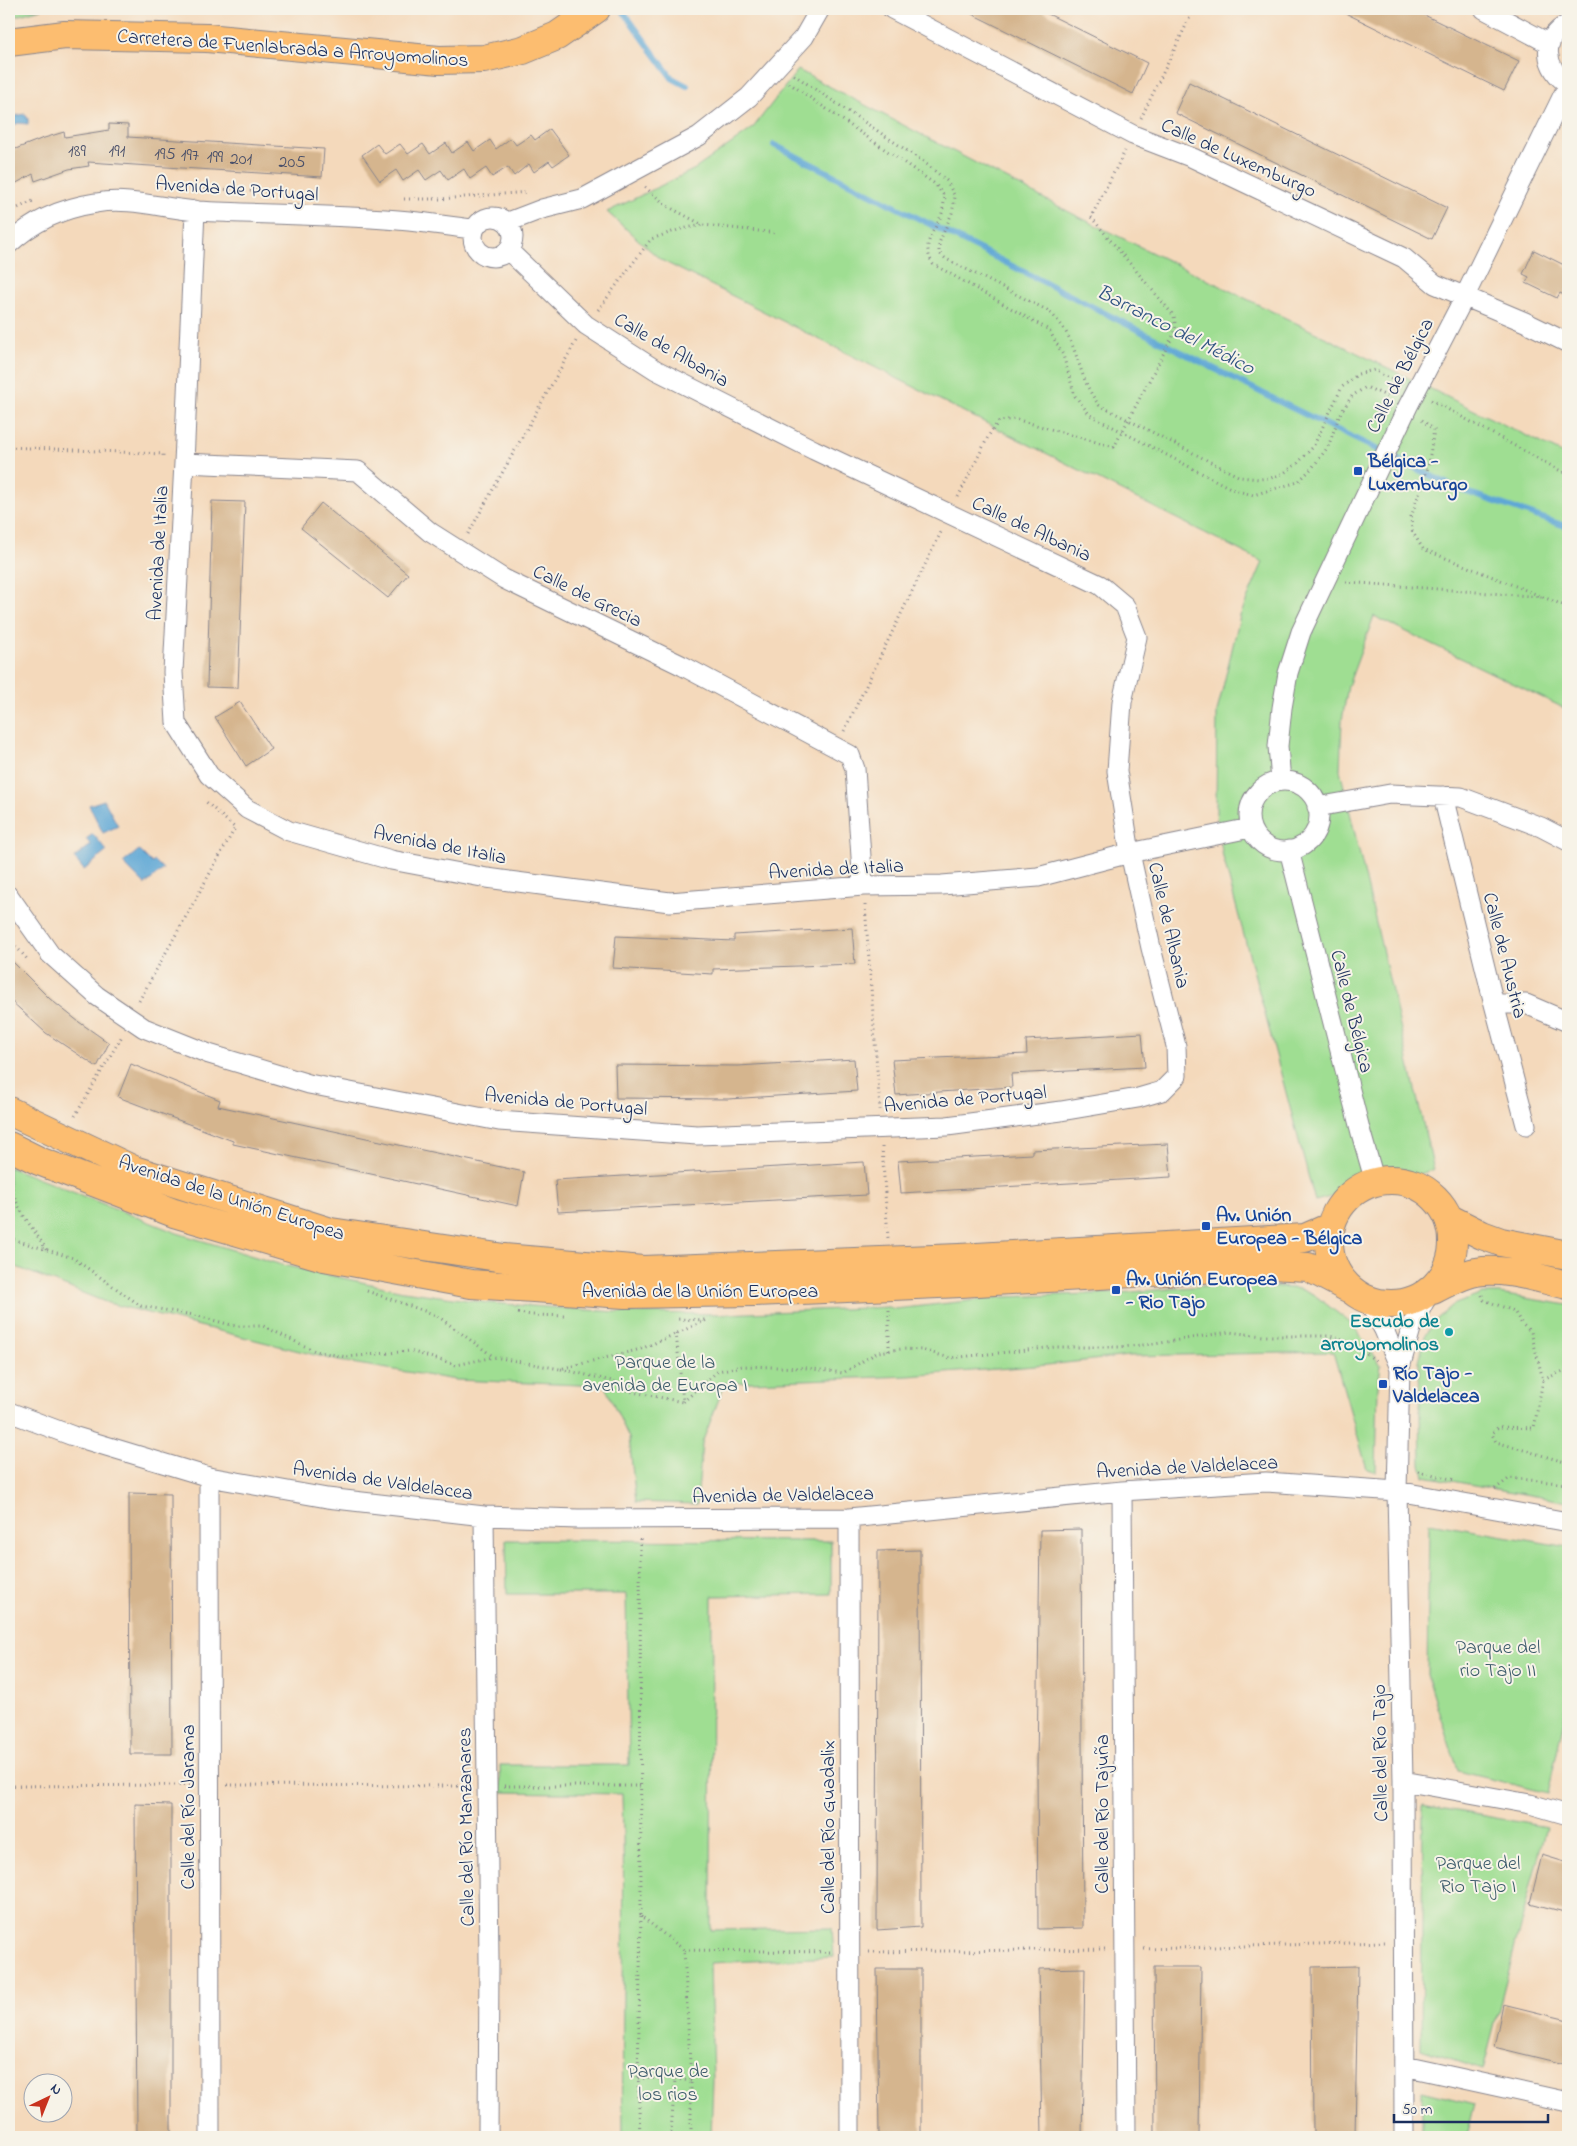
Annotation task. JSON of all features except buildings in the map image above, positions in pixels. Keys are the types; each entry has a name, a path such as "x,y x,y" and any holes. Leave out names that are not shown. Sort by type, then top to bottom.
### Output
{"main road":[{"name":"Carretera de Fuenlabrada a Arroyomolinos","path":"9,42 65,35 207,38 439,60 484,59 523,50 557,36 596,9"},
{"name":"Avenida de la Unión Europea","path":"9,1111 134,1170 332,1232 504,1258 643,1270 889,1261 1305,1238 1330,1227"},
{"name":"Avenida de la Unión Europea","path":"10,1156 39,1161 174,1212 324,1257 471,1284 625,1294 754,1292 961,1283 1270,1265 1308,1267 1358,1294"},
{"path":"1431,1292 1445,1275 1453,1257 1454,1238 1450,1219 1441,1204 1428,1191 1411,1183 1393,1180 1376,1182 1360,1188 1347,1198 1337,1212 1330,1227 1328,1244 1331,1260 1338,1275 1358,1294 1388,1305 1410,1303 1431,1292 1461,1276 1476,1272 1503,1271 1568,1285"},
{"path":"1450,1219 1501,1242 1568,1255"}],"street":[{"path":"508,222 542,209 582,198 699,136 749,97 804,37 820,9"},
{"name":"Calle de Luxemburgo","path":"892,9 1133,134 1193,158 1404,258 1435,284 1464,298 1525,322 1568,343"},
{"path":"1484,9 1550,44"},
{"path":"1568,24 1556,33 1550,44 1548,57 1551,68 1568,85"},
{"name":"Calle de Bélgica","path":"1281,781 1278,746 1288,673 1301,632 1412,399 1464,298 1568,85"},
{"name":"Avenida de Portugal","path":"9,244 19,234 48,216 72,207 99,202 195,210 408,221 473,229"},
{"name":"Avenida de Italia","path":"195,210 184,463 172,672 176,723 209,775 247,809 289,831 391,860 487,878 670,902 863,886 942,885 1038,877 1130,853 1250,828"},
{"path":"498,216 508,222 512,230 513,241 508,250 498,257 489,257 481,253 474,246 473,229 479,221 487,217 498,216"},
{"name":"Calle de Albania","path":"508,250 586,325 656,370 822,454 1100,585 1125,606 1137,637 1122,702 1117,771 1130,853 1150,948 1176,1046 1177,1076"},
{"name":"Calle de Grecia","path":"184,463 358,471 430,532 504,579 683,666 850,755 855,769 863,886"},
{"path":"1281,781 1296,783 1309,792 1317,807 1318,821 1315,832 1302,846 1289,850 1276,850 1263,845 1250,828 1248,813 1254,797 1268,784 1281,781"},
{"path":"1317,807 1390,794 1461,797 1541,827 1568,841"},
{"name":"Calle de Austria","path":"1443,796 1526,1125"},
{"name":"Calle de Bélgica","path":"1289,850 1361,1134 1376,1182"},
{"name":"Avenida de Portugal","path":"9,896 50,954 97,996 144,1028 209,1054 309,1084 499,1121 697,1135 947,1126 1071,1110 1162,1091 1177,1076"},
{"path":"1494,1004 1526,1004 1568,1022"},
{"name":"Calle del Río Tajo","path":"1404,2137 1403,1781 1397,1491 1400,1368 1412,1325 1431,1292"},
{"name":"Calle del Río Tajo","path":"1358,1294 1384,1330 1400,1368"},
{"name":"Avenida de Valdelacea","path":"9,1412 73,1436 210,1477 326,1498 484,1516 640,1519 849,1518 1122,1491 1266,1482 1397,1491 1568,1522"},
{"name":"Calle del Río Jarama","path":"210,1477 210,2137"},
{"name":"Calle del Río Tajuña","path":"1122,1491 1126,2137"},
{"name":"Calle del Río Manzanares","path":"484,1516 489,1961 488,2137"},
{"name":"Calle del Río Guadalix","path":"849,1518 850,2137"},
{"path":"1403,1781 1530,1804 1568,1815"},
{"path":"1404,2066 1568,2102"}],"path":[{"path":"1162,358 1176,330 1174,316 1091,217 1194,9"},
{"path":"775,69 924,162 946,180 955,198 952,212 939,243 939,252 946,259 1047,310 1060,320 1072,341 1088,391 1099,405 1240,477 1271,478 1284,473 1298,463 1313,447 1342,387 1358,374 1374,370 1412,399 1434,430 1428,467 1411,517 1412,531 1423,549 1568,607"},
{"path":"775,69 935,184 945,197 942,213 928,242 927,255 933,264 1049,330 1063,355 1075,396 1090,415 1234,490 1253,495 1298,482 1312,468 1328,447 1340,414 1352,396 1366,387 1412,399 1568,475"},
{"path":"629,173 667,206 703,225"},
{"path":"164,186 277,193"},
{"path":"403,199 440,199 532,192"},
{"path":"9,212 36,199"},
{"path":"459,550 586,325 617,287 651,239 681,229 703,225 777,233"},
{"path":"9,447 163,454 162,464"},
{"path":"1326,580 1546,598"},
{"path":"131,998 138,1002 235,828 200,796"},
{"path":"863,886 889,1261"},
{"path":"9,940 33,965"},
{"path":"71,1124 122,1036 115,1031"},
{"path":"10,1156 10,1186 25,1220 47,1251"},
{"path":"9,1238 73,1258 141,1306 194,1315 235,1326 263,1326 315,1351 346,1357 410,1351 456,1365 494,1357"},
{"path":"1476,1272 1484,1300 1514,1311 1522,1324 1531,1332 1543,1380 1534,1428 1498,1428 1492,1434 1496,1442 1568,1463"},
{"path":"889,1307 889,1351"},
{"path":"683,1402 718,1371 751,1366 806,1368 843,1373 878,1352 902,1348 922,1350 950,1358 1056,1347 1119,1347 1154,1344 1229,1332 1263,1336 1330,1336 1354,1344 1381,1365"},
{"path":"676,1333 683,1402"},
{"path":"1543,1380 1568,1368"},
{"path":"560,1369 616,1382 628,1392 683,1402"},
{"path":"1496,1489 1510,1478 1568,1484"},
{"path":"640,1519 641,1916 638,2078 640,2137"},
{"path":"9,1786 641,1786"},
{"path":"641,1916 684,1950 850,1952 1125,1949 1403,1941"},
{"path":"684,1950 691,2081 691,2137"},
{"path":"638,2078 691,2081"},
{"path":"669,2137 675,2079"}],"green space":[{"path":"9,9 41,9 9,18"},
{"path":"798,70 1077,216 1568,456 1568,710 1374,616 1348,686 1342,720 1340,770 1434,1170 1315,1201 1223,857 1216,813 1217,712 1240,616 1263,562 661,260 607,212 695,169 752,129"},
{"name":"Parque de la avenida de Europa I","path":"9,1167 177,1233 282,1265 403,1291 489,1303 630,1313 725,1314 889,1307 895,1309 1004,1297 1119,1293 1240,1283 1300,1289 1317,1297 1353,1325 1381,1365 1378,1386 1376,1472 1367,1469 1333,1352 1129,1356 1047,1365 908,1376 725,1383 702,1443 697,1504 636,1502 629,1438 605,1386 456,1380 339,1361 108,1303 9,1264"},
{"path":"1482,1294 1499,1294 1568,1305 1568,1502 1424,1476 1421,1464 1419,1361 1425,1336 1437,1319 1453,1305"},
{"name":"Parque del rio Tajo II","path":"1429,1523 1568,1547 1568,1701 1548,1793 1458,1771 1427,1675"},
{"name":"Parque de los rios","path":"506,1540 831,1541 831,1594 712,1596 711,1930 832,1928 834,1957 710,1963 713,2081 711,2137 623,2137 624,1880 622,1794 501,1792 500,1765 629,1765 626,1594 507,1594"},
{"name":"Parque del Rio Tajo I","path":"1423,1805 1546,1827 1483,2070 1421,2049"},
{"path":"1422,2091 1474,2104 1466,2137 1422,2137"}],"water":[{"path":"25,114 28,124 18,123 9,128 9,117"},
{"path":"104,800 118,826 103,833 89,805"},
{"path":"93,834 107,851 84,870 74,858 91,845 86,839"},
{"path":"139,850 152,863 155,861 163,869 145,885 123,863"}],"waterway":[{"name":"Barranco del Médico","path":"623,11 672,78 687,86"},
{"name":"Barranco del Médico","path":"774,145 1286,405 1458,489 1568,527"}],"place":[{"name":"Bélgica - Luxemburgo","path":"1358,471"},
{"name":"Av. Unión Europea - Bélgica","path":"1206,1226"},
{"name":"Av. Unión Europea - Rio Tajo","path":"1116,1290"},
{"name":"Escudo de arroyomolinos","path":"1449,1332"},
{"name":"Río Tajo - Valdelacea","path":"1383,1384"}]}
